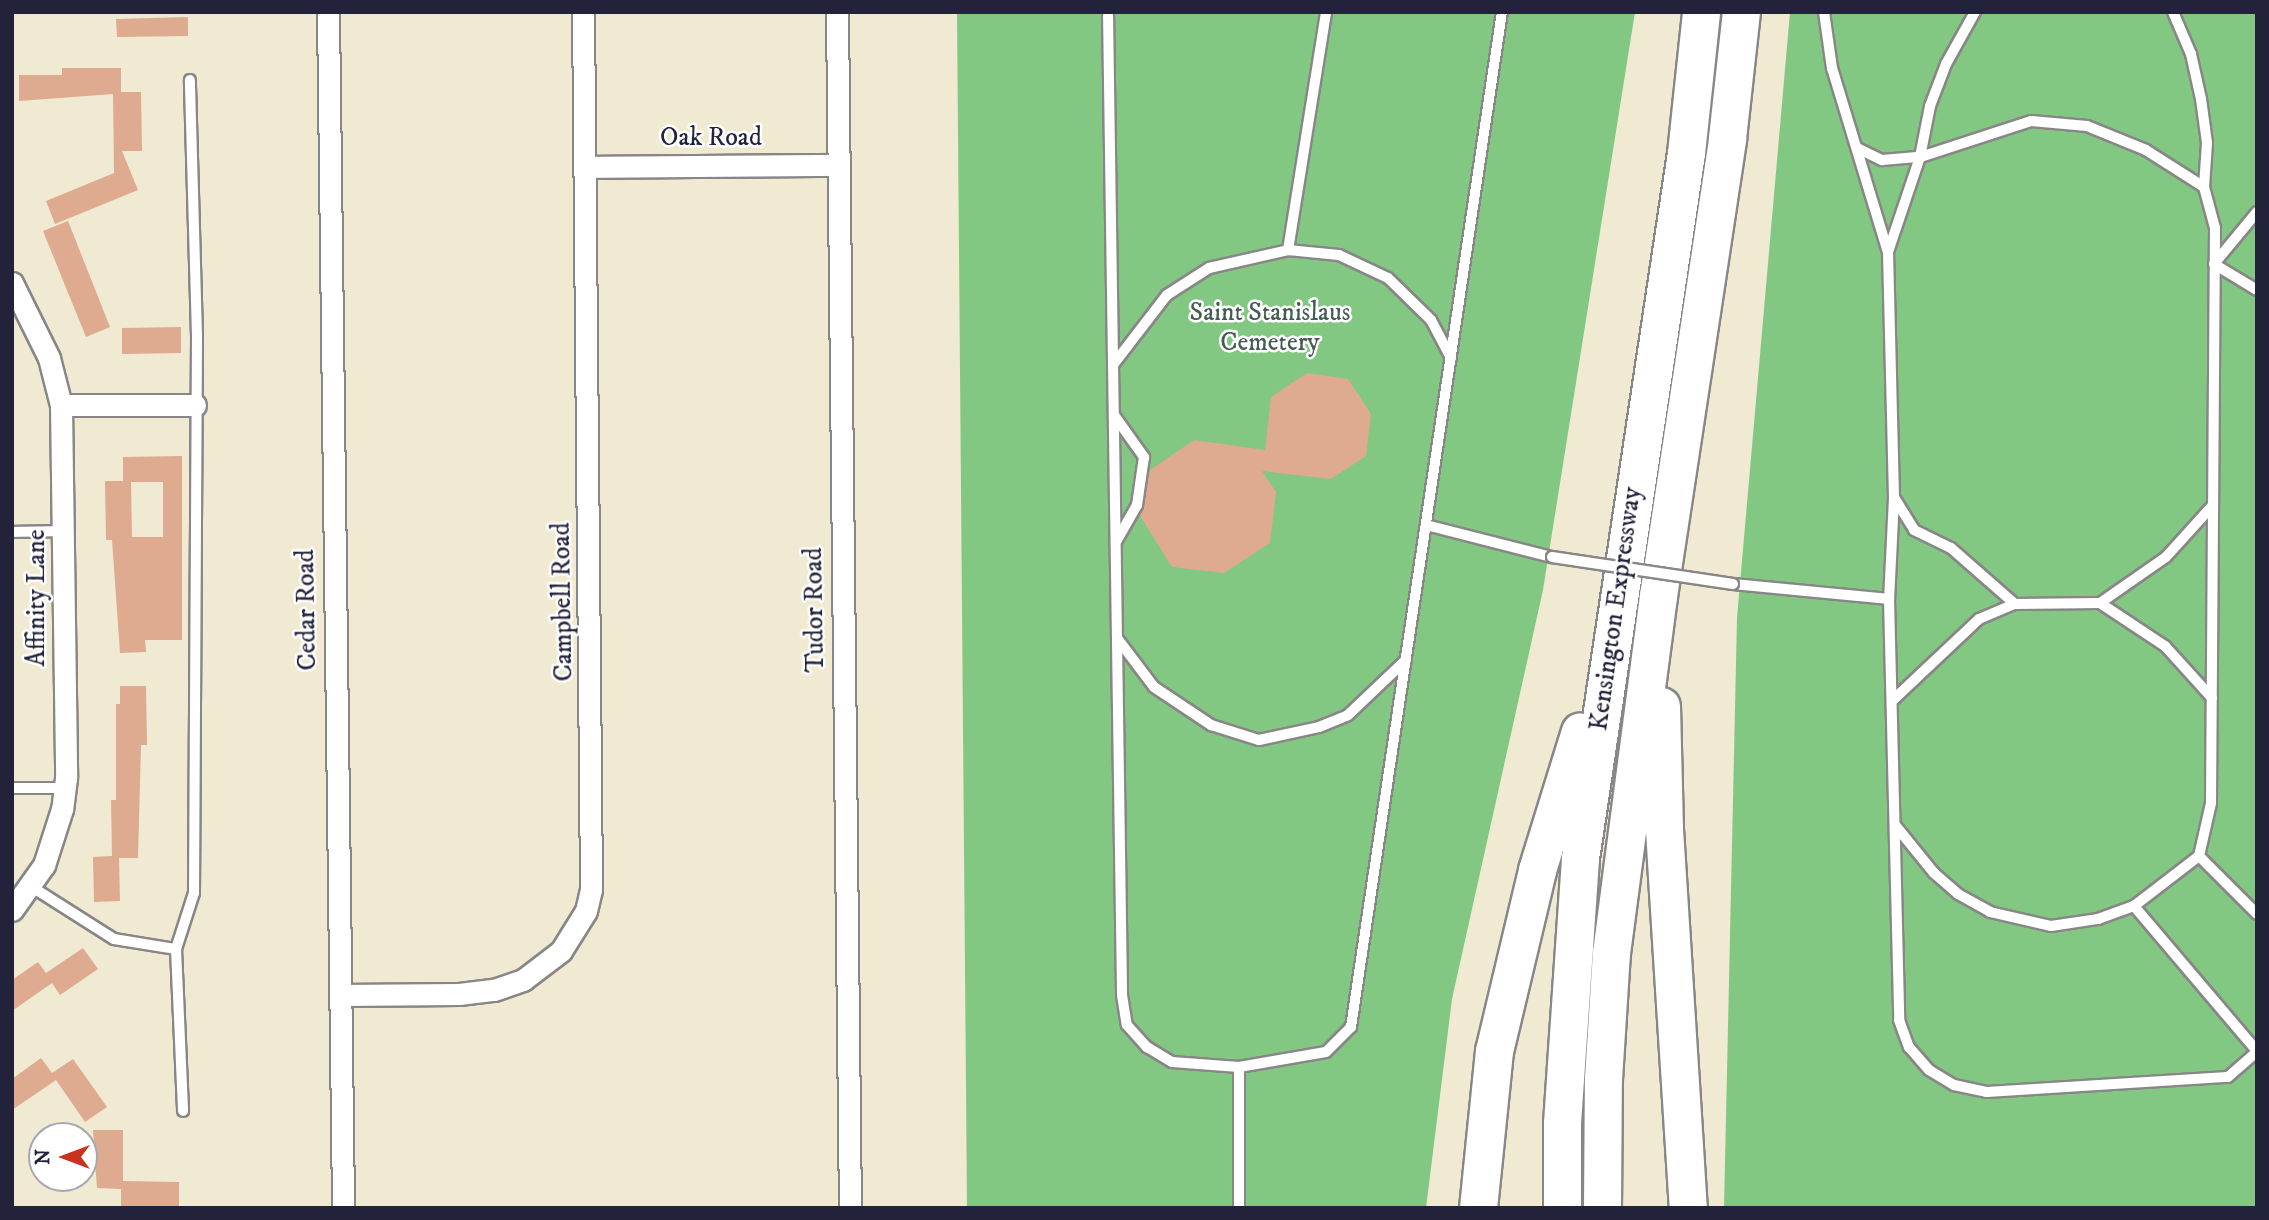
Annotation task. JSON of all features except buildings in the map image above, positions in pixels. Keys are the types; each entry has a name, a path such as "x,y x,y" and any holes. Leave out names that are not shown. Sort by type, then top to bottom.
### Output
{"highway":[{"name":"Kensington Expressway","path":"1562,1208 1562,1123 1580,858 1686,153 1701,12"},
{"name":"Kensington Expressway","path":"1602,1208 1603,1079 1611,953 1658,596 1727,138 1741,12"},
{"path":"1658,596 1664,829 1688,1208"},
{"path":"1478,1208 1494,1051 1528,901 1614,623"}],"street":[{"name":"Cedar Road","path":"328,12 343,1208"},
{"name":"Campbell Road","path":"340,995 459,994 503,988 545,966 574,934 586,911 594,867 583,12"},
{"name":"Tudor Road","path":"837,12 850,1208"},
{"name":"Oak Road","path":"585,167 838,165"},
{"name":"Affinity Lane","path":"12,282 50,358 61,405 65,788 54,840 32,887 12,910"},
{"path":"61,405 195,405"}],"lane":[{"path":"1108,12 1122,995 1127,1025 1147,1047 1172,1062 1239,1067 1326,1052 1351,1027 1502,12"},
{"path":"1288,250 1326,12"},
{"path":"1824,12 1832,68 1888,252 1894,498 1889,599 1894,699 1899,1020 1909,1047 1929,1070 1954,1085 2000,1091 2228,1077 2257,1051 2134,906"},
{"path":"1888,252 1920,158 1930,106 1946,64 1975,12"},
{"path":"1895,825 1934,873 1958,894 1990,912 2051,926 2098,919 2134,906 2199,856 2211,803 2215,228 2204,187 2207,142 2201,99 2190,54 2172,12"},
{"path":"183,1111 176,949 194,893 195,405 190,80"},
{"path":"1857,148 1882,160 1920,158 2031,121 2087,125 2146,150 2204,187"},
{"path":"2214,264 2257,212"},
{"path":"1113,365 1167,295 1209,268 1288,250 1339,255 1388,278 1431,320 1451,358"},
{"path":"2214,264 2257,290"},
{"path":"1114,415 1144,457 1137,505 1116,542"},
{"path":"1894,498 1914,530 1951,548 2015,604"},
{"path":"2101,603 2166,557 2213,505"},
{"path":"1426,525 1552,557 1733,584 1889,599"},
{"path":"12,532 64,531"},
{"path":"1894,699 1979,619 2015,604 2101,603 2165,646 2212,698"},
{"path":"1117,638 1154,687 1212,725 1259,740 1319,727 1348,715 1406,660"},
{"path":"12,788 65,788"},
{"path":"2199,856 2257,914"},
{"path":"32,887 114,939 176,949"},
{"path":"1239,1067 1239,1208"}],"green space":[{"name":"Saint Stanislaus Cemetery","path":"957,12 1635,12 1543,590 1452,999 1426,1208 967,1208"},
{"path":"1790,12 2257,12 2257,1208 1724,1208 1737,618"}]}
